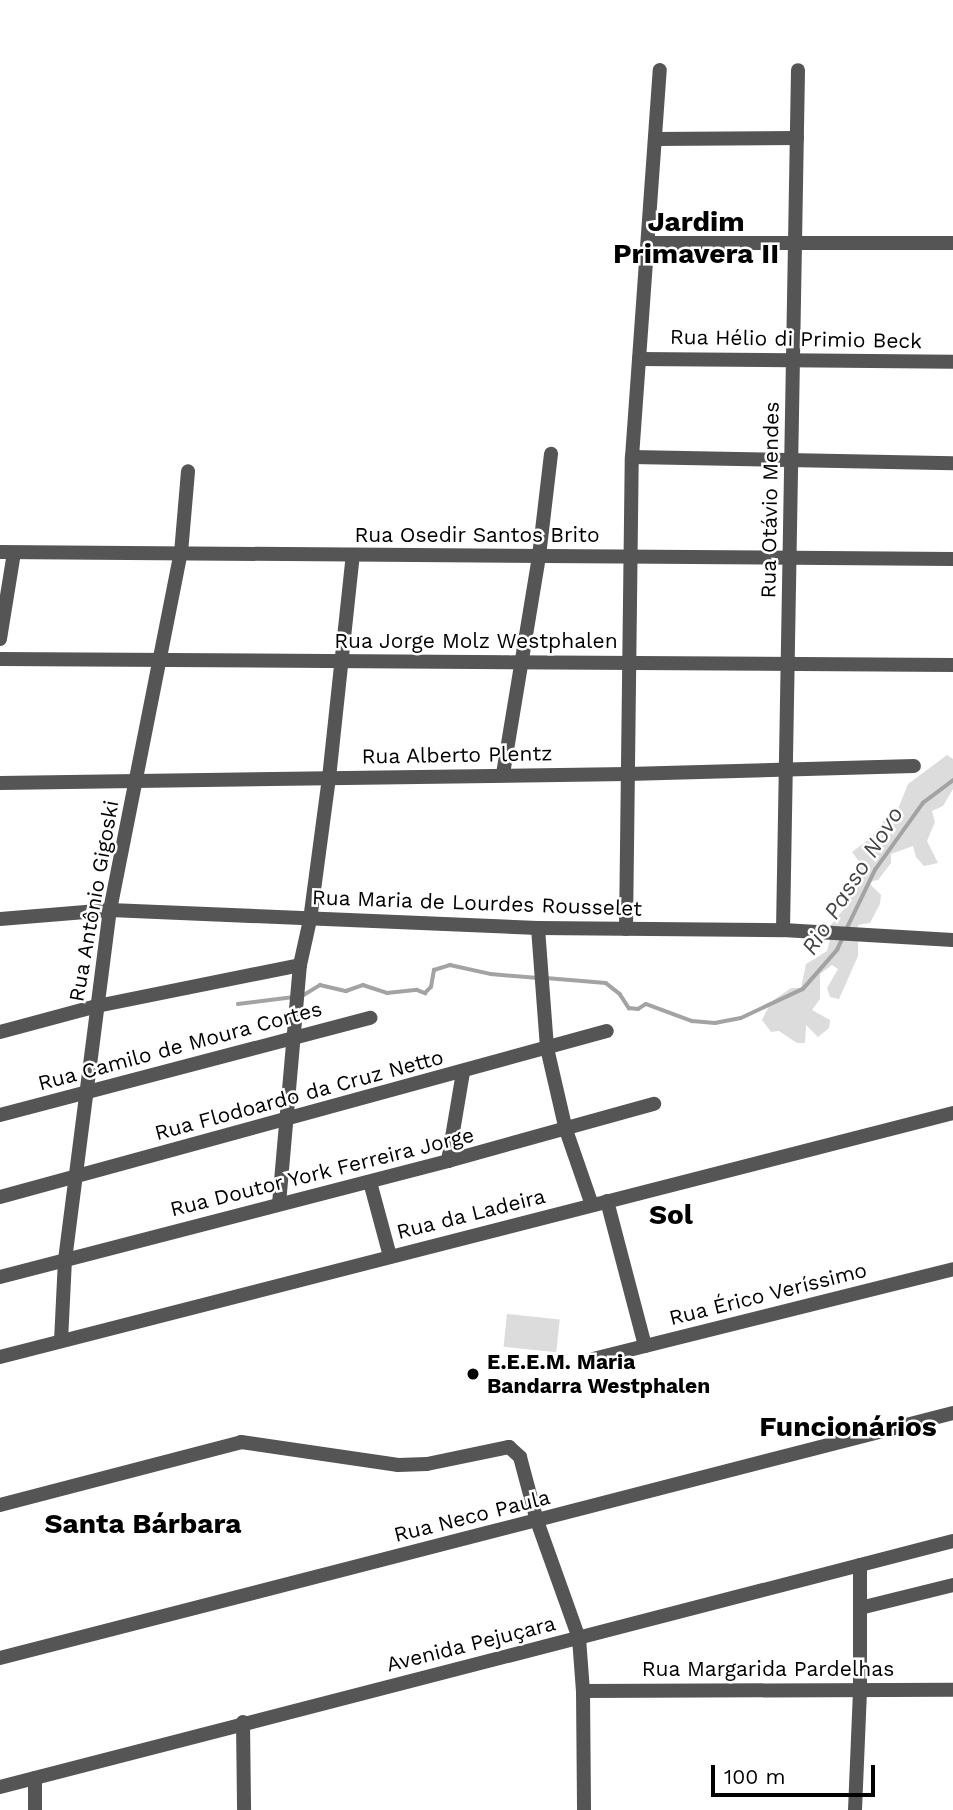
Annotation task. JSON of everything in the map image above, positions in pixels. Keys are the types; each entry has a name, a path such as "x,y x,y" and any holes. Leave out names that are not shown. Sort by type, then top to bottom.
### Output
{"street":[{"path":"626,929 632,457 660,70"},
{"name":"Rua Otávio Mendes","path":"783,930 798,70"},
{"path":"655,139 797,138"},
{"path":"648,243 953,243"},
{"name":"Rua Hélio di Primio Beck","path":"639,359 953,362"},
{"path":"503,774 539,556 551,454"},
{"path":"632,457 953,463"},
{"name":"Rua Antônio Gigoski","path":"61,1341 65,1260 89,1091 110,910 181,553 188,471"},
{"path":"0,639 7,553"},
{"name":"Rua Osedir Santos Brito","path":"7,553 953,559"},
{"path":"279,1204 300,965 310,920 329,778 353,555"},
{"name":"Rua Jorge Molz Westphalen","path":"0,659 953,665"},
{"name":"Rua Alberto Plentz","path":"0,783 628,774 914,766"},
{"name":"Rua Maria de Lourdes Rousselet","path":"0,919 110,910 538,928 783,930 953,940"},
{"path":"538,928 547,1048 566,1130 592,1205"},
{"path":"0,1032 97,1006 300,965"},
{"name":"Rua Camilo de Moura Cortes","path":"0,1115 371,1018"},
{"name":"Rua Flodoardo da Cruz Netto","path":"0,1197 607,1031"},
{"path":"448,1161 463,1072"},
{"name":"Rua Doutor York Ferreira Jorge","path":"0,1277 370,1182 653,1104"},
{"name":"Rua da Ladeira","path":"0,1357 953,1113"},
{"path":"370,1182 390,1256"},
{"path":"607,1201 645,1346"},
{"name":"Rua Érico Veríssimo","path":"593,1359 953,1269"},
{"name":"Rua Neco Paula","path":"0,1658 953,1413"},
{"path":"0,1505 241,1442 398,1465 426,1464 509,1447 520,1457 537,1521 579,1638 583,1691 584,1810"},
{"name":"Avenida Pejuçara","path":"0,1787 243,1722 953,1541"},
{"path":"855,1810 860,1689 860,1565"},
{"path":"860,1608 953,1585"},
{"name":"Rua Margarida Pardelhas","path":"583,1691 953,1690"},
{"path":"243,1722 244,1810"},
{"path":"35,1778 35,1810"}],"shaded area":[{"path":"947,755 953,759 953,789 943,806 932,811 935,822 927,841 938,863 924,866 916,857 913,846 891,854 891,863 878,880 868,882 881,895 880,904 870,923 858,925 858,956 839,999 830,997 827,988 838,969 832,965 820,974 820,999 812,1010 830,1020 829,1028 818,1037 806,1025 805,1043 797,1043 779,1031 771,1032 762,1020 771,1002 791,988 801,988 806,964 827,951 831,936 830,926 849,903 854,874 860,863 852,852 872,837 888,814 898,809 908,784"},
{"path":"507,1314 560,1320 556,1352 504,1347"}],"waterway":[{"name":"Rio Passo Novo","path":"846,930 875,870 923,803 953,780"},
{"name":"Rio Passo Novo","path":"546,978 606,983 620,994 629,1008 638,1009 646,1004 692,1021 715,1023 741,1018 803,989 837,950 843,937"},
{"name":"Rio Passo Novo","path":"302,996 320,985 346,991 363,985 387,993 417,990 425,993 431,987 434,970 450,965 491,974 538,978"},
{"name":"Rio Passo Novo","path":"238,1004 294,997"}],"place":[{"name":"E.E.E.M. Maria Bandarra Westphalen","path":"473,1374"}],"district":[{"name":"Jardim Primavera II","path":"696,238"},
{"name":"Sol","path":"671,1215"},
{"name":"Funcionários","path":"848,1427"},
{"name":"Santa Bárbara","path":"143,1524"}]}
